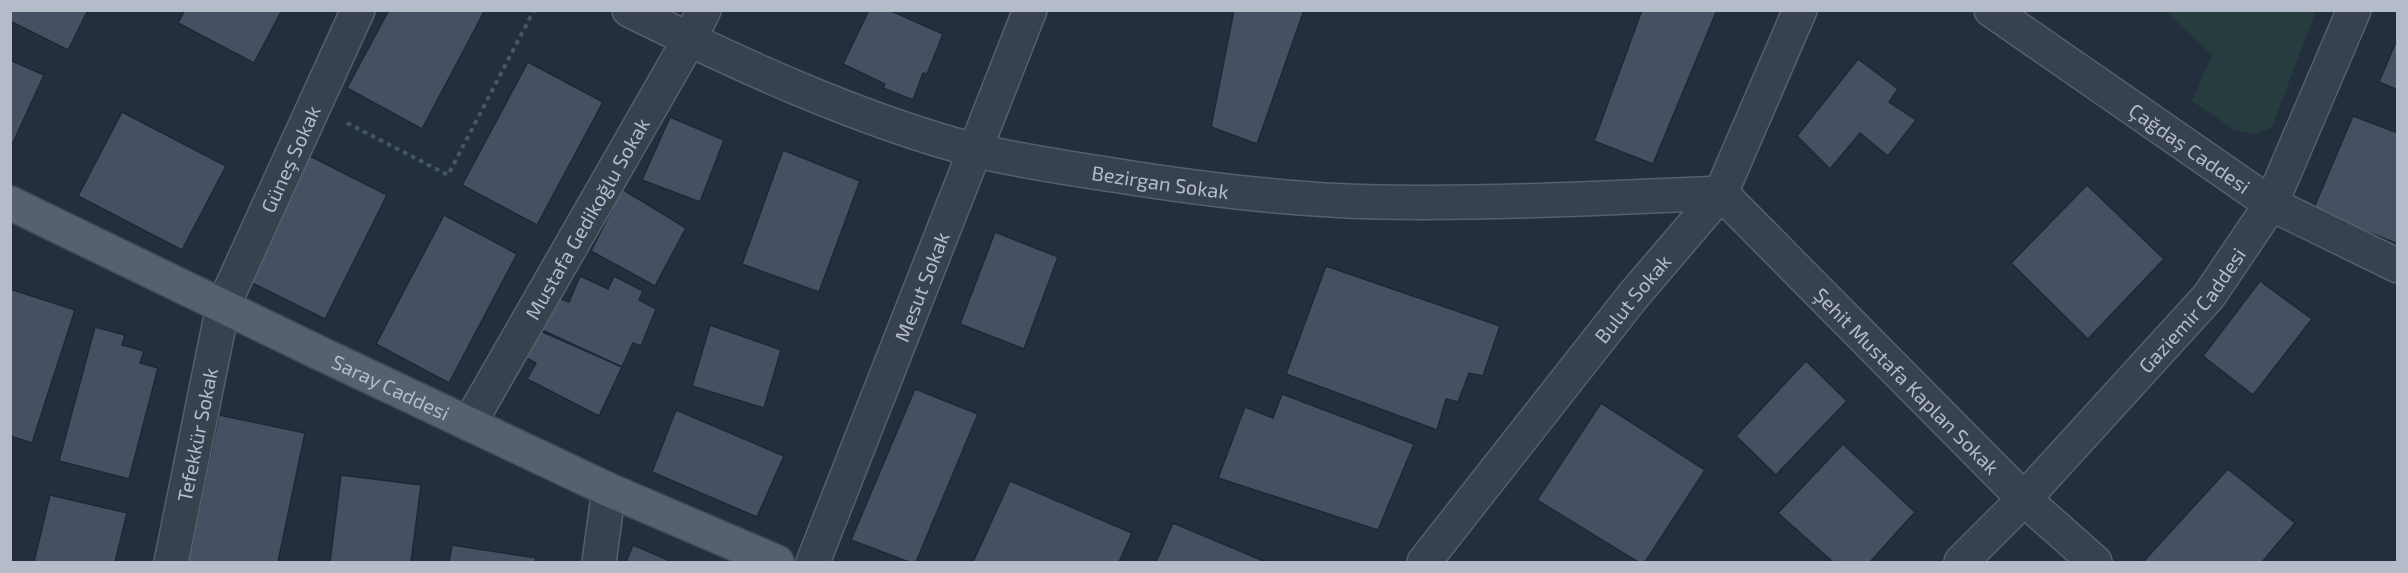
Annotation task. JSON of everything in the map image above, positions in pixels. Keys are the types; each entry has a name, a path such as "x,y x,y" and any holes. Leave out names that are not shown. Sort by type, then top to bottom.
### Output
{"main road":[{"name":"Saray Caddesi","path":"10,203 609,490 777,562"}],"street":[{"name":"Güneş Sokak","path":"223,306 312,105 358,10"},
{"name":"Bezirgan Sokak","path":"629,10 689,40 798,88 915,132 976,150 1081,170 1208,190 1363,201 1540,201 1721,193"},
{"name":"Mustafa Gedikoğlu Sokak","path":"469,424 704,10"},
{"name":"Mesut Sokak","path":"813,562 1030,10"},
{"name":"Bulut Sokak","path":"1424,562 1626,305 1721,193 1800,10"},
{"name":"Çağdaş Caddesi","path":"1991,10 2271,204 2397,266"},
{"name":"Gaziemir Caddesi","path":"1961,562 2024,499 2209,296 2271,204 2354,10"},
{"name":"Şehit Mustafa Kaplan Sokak","path":"1721,193 2024,499 2095,562"},
{"name":"Tefekkür Sokak","path":"171,562 223,306"},
{"path":"599,562 609,490"}],"path":[{"path":"312,105 448,175 534,10"}],"green space":[{"path":"2166,11 2316,11 2272,127 2256,134 2234,130 2192,101 2212,55"}],"building":[{"path":"10,10 88,10 68,50 10,21"},
{"path":"185,10 282,10 254,63 178,23"},
{"path":"389,10 485,10 422,129 347,88"},
{"path":"869,10 889,10 943,34 927,74 923,73 913,100 883,88 885,84 843,64"},
{"path":"1234,10 1304,10 1257,144 1211,127"},
{"path":"1642,10 1717,10 1653,164 1594,141"},
{"path":"2398,37 2398,90 2379,82"},
{"path":"1858,59 1898,89 1889,102 1916,120 1888,156 1860,133 1830,169 1797,136"},
{"path":"10,60 44,75 10,149"},
{"path":"528,62 603,102 537,225 462,185"},
{"path":"122,112 226,166 182,250 78,196"},
{"path":"2353,116 2398,133 2398,244 2313,210"},
{"path":"670,117 724,140 700,202 642,180"},
{"path":"783,150 860,181 819,292 742,264"},
{"path":"306,154 387,195 325,319 244,279"},
{"path":"2087,185 2164,259 2088,339 2011,263"},
{"path":"622,189 686,228 655,286 591,251"},
{"path":"444,215 517,254 449,383 376,344"},
{"path":"995,232 1058,257 1024,349 960,324"},
{"path":"1326,266 1500,326 1483,376 1469,373 1458,402 1446,399 1437,430 1286,374"},
{"path":"580,276 608,289 614,276 643,291 639,300 656,309 641,346 633,343 622,367 542,330 556,297 569,302"},
{"path":"2260,281 2312,319 2253,395 2203,356"},
{"path":"10,289 75,310 32,443 10,436"},
{"path":"710,325 781,350 764,408 692,386"},
{"path":"95,327 125,335 122,345 144,351 140,363 158,368 129,479 59,461"},
{"path":"536,329 622,367 599,416 527,379 536,363 523,356"},
{"path":"1806,361 1847,401 1776,475 1736,436"},
{"path":"915,389 978,414 916,562 909,562 851,540"},
{"path":"1282,394 1414,444 1378,530 1218,478 1245,407 1273,418"},
{"path":"1601,403 1705,470 1645,562 1638,562 1537,500"},
{"path":"676,410 784,456 757,517 652,472"},
{"path":"219,415 305,433 278,562 188,562"},
{"path":"1843,444 1915,512 1870,562 1833,562 1778,513"},
{"path":"2228,469 2295,523 2262,562 2143,562"},
{"path":"341,475 421,485 411,562 330,562"},
{"path":"1010,481 1132,533 1119,562 973,562"},
{"path":"50,495 127,513 115,562 34,562"},
{"path":"1173,523 1266,562 1156,562"},
{"path":"452,545 536,558 535,562 449,562"},
{"path":"633,545 668,560 667,562 626,562"}]}
